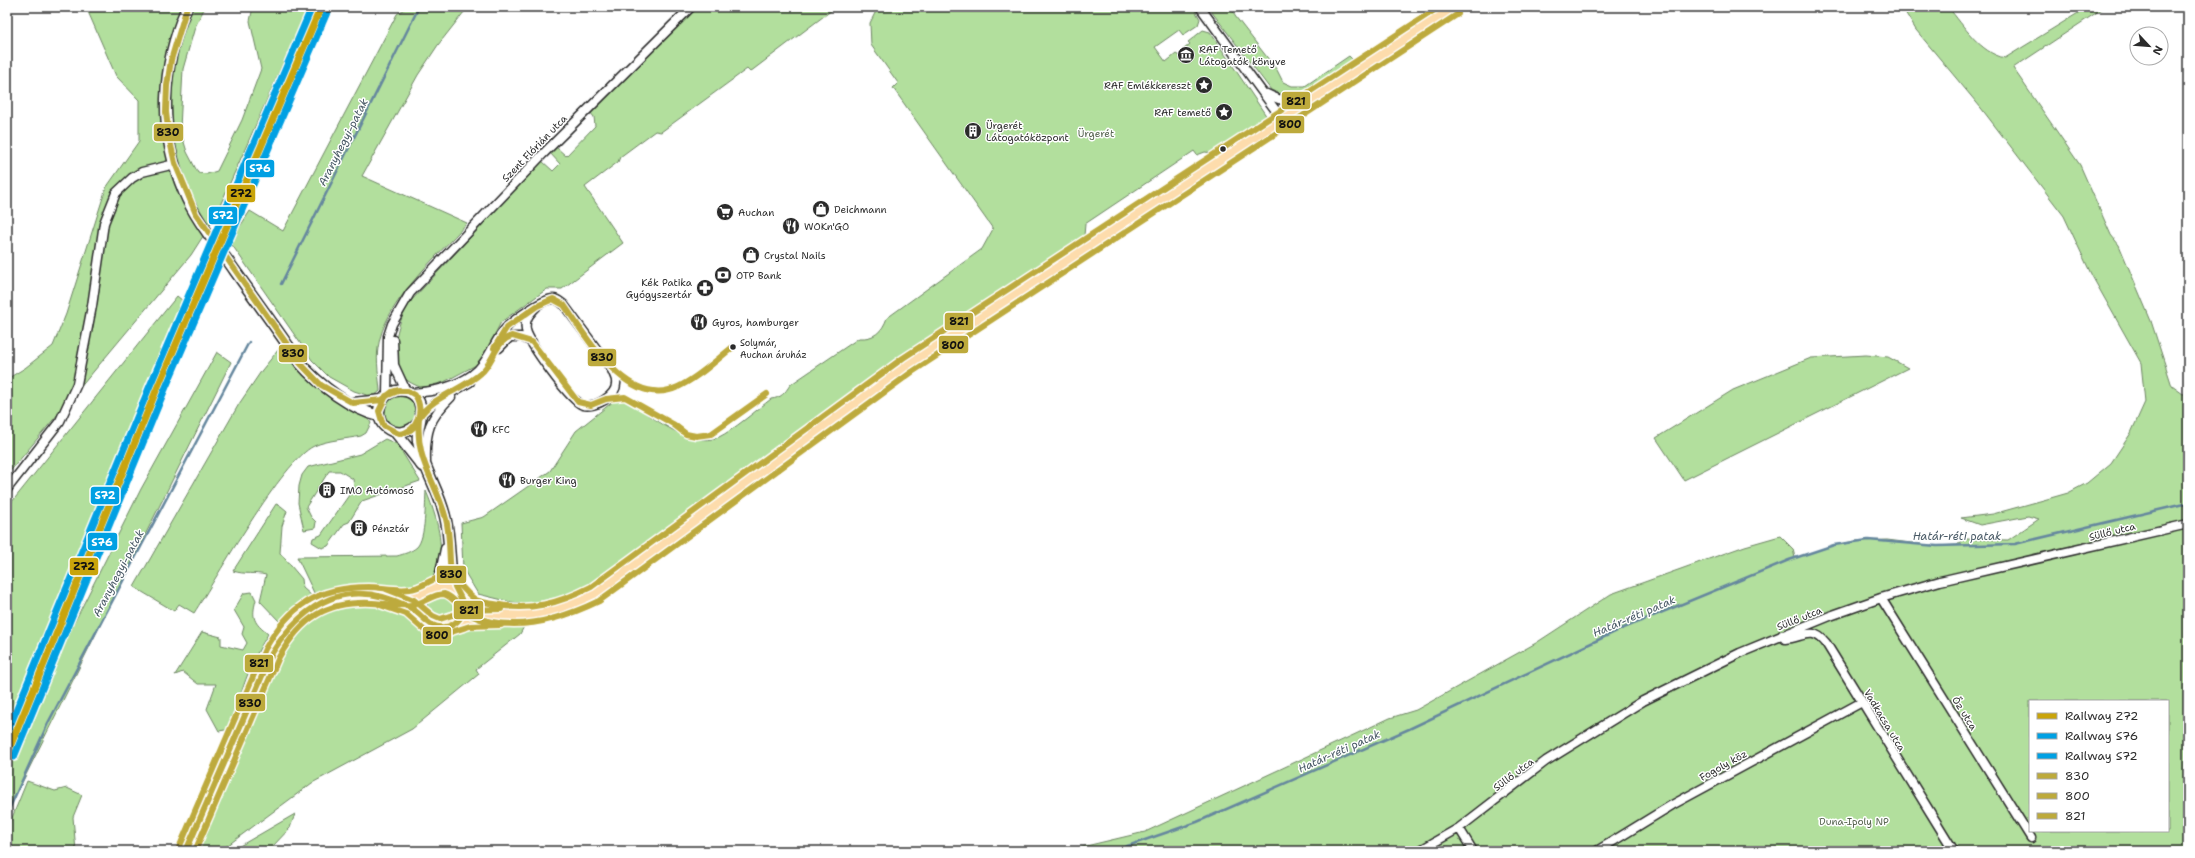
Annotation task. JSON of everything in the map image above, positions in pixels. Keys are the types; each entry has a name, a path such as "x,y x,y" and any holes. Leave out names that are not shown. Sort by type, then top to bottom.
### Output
{"main road":[{"path":"381,596 410,608 429,623 440,628 469,618 514,616 553,612 574,605 595,594 907,365 1282,118 1454,7"},
{"path":"186,851 272,653 290,624 312,606 338,597 411,597 443,586 481,610 514,616"},
{"path":"424,618 421,605 430,590"},
{"path":"457,621 462,611 458,595"}],"street":[{"path":"187,7 176,34 170,58 165,97 167,127 175,164 184,193 196,214 246,287 312,376 338,396 363,410 379,416"},
{"name":"Szent Flórián utca","path":"384,398 388,336 399,310 410,293 423,277 587,109 691,7"},
{"path":"1200,7 1282,118"},
{"path":"1264,93 1282,101 1292,102 1328,89"},
{"path":"7,489 60,421 77,384 92,306 104,224 113,199 123,185 142,172 175,164"},
{"path":"353,404 384,398 392,392 438,390 473,375 483,366 507,326 537,306 552,299 558,300 564,305 612,370 616,382 614,391 599,403 587,405 578,402 532,342 526,331 526,319 537,306"},
{"name":"Szent Flórián utca","path":"399,310 393,340 392,356 396,374 408,392"},
{"path":"396,433 409,431 440,399 473,380 486,369 505,339 510,337 521,337 532,342"},
{"path":"427,473 426,443 430,424 441,407 460,388"},
{"path":"408,392 419,401 420,418 418,440 427,473 443,506 448,535 452,580 458,595"},
{"path":"384,398 379,408 379,416 385,427 396,433 427,473"},
{"name":"Süllő utca","path":"1419,851 1459,828 1546,761 1643,701 1740,653 1782,635 1881,598 1940,581 2188,524"},
{"path":"430,590 441,573 448,535"},
{"name":"Őz utca","path":"1881,598 2031,838"},
{"name":"Vadkacsa utca","path":"1782,635 1785,639 1813,633 1819,634 1842,665 1862,702 1954,851"},
{"name":"Fogoly köz","path":"1597,851 1672,805 1811,728 1862,702"},
{"path":"1459,828 1472,851"}],"green space":[{"path":"86,7 205,7 195,27 183,69 180,129 187,152 198,173 207,174 217,171 242,120 261,69 250,21 253,7 308,7 214,219 191,255 7,475 7,379 25,368 53,346 66,314 106,188 139,141 139,100 116,76"},
{"path":"407,7 468,7 438,45 418,75 362,176 467,223 427,265 401,297 390,314 382,331 377,353 380,391 373,397 354,391 329,377 312,360 230,242 250,211 283,231 397,14"},
{"path":"697,7 836,7 750,72 747,69 661,132 655,131 620,157 618,162 585,187 623,243 562,289 547,289 501,322 489,346 476,365 444,382 422,388 408,381 401,373 397,364 395,343 397,332 409,303 542,161 553,171 560,164 550,153 556,147 566,156 595,126 594,117 590,112"},
{"name":"Ürgerét","path":"878,7 1193,7 1200,19 1198,25 1183,35 1179,30 1155,47 1166,62 1176,54 1181,57 1185,55 1183,50 1190,44 1188,42 1203,30 1210,32 1267,117 1262,123 1239,134 1212,153 1205,152 1197,155 1194,151 1085,224 1084,236 831,410 662,540 593,585 540,605 511,602 478,594 463,569 461,523 484,517 550,471 576,431 615,400 625,399 658,421 683,435 695,439 708,440 719,437 738,425 771,399 782,395 790,385 859,338 877,334 883,327 887,318 982,249 993,229 893,88 898,83 871,45 870,23"},
{"path":"1208,7 1232,7 1235,16 1277,70 1283,82 1292,86 1305,86 1349,56 1353,60 1353,63 1303,96 1288,97 1271,90"},
{"name":"Duna-Ipoly NP","path":"1902,7 1948,7 1980,45 1988,51 2005,58 2088,7 2105,7 2013,68 2080,165 2111,235 2119,245 2151,321 2172,386 2183,394 2188,393 2188,851 1065,851 1145,832 1390,718 1416,710 1536,643 1611,594 1745,546 1780,536 1793,549 1795,558 1834,545 1855,541 1887,540 1936,546 1957,545 1965,539 2008,540 2039,519 2028,516 1980,525 1961,518 1993,514 2068,493 2087,483 2111,463 2131,433 2145,402 2141,363 2092,276 2064,216 1981,108 1916,30"},
{"path":"177,296 183,301 7,733 7,508"},
{"path":"283,344 308,380 369,420 371,423 366,433 361,436 319,444 301,456 268,496 250,522 194,613 179,604 174,611 134,587 239,404 262,370"},
{"path":"217,352 231,362 7,813 7,765 20,731 141,489"},
{"path":"1866,355 1888,357 1908,368 1684,480 1656,438 1733,390 1811,358"},
{"path":"400,396 411,401 416,412 411,423 400,428 389,423 384,412 389,401"},
{"path":"385,439 397,444 420,481 362,501 349,522 344,524 328,546 322,548 312,542 313,538 321,535 354,488 353,479 340,471 329,471 306,507 311,517 316,522 315,528 304,530 298,503 299,486 302,475 308,467 360,454"},
{"path":"426,491 436,518 440,548 439,562 435,575 426,586 410,594 385,591 359,591 334,593 316,597 297,557 397,556 410,552 417,547 424,529"},
{"path":"276,504 287,511 282,526 280,553 302,579 303,588 312,596 294,606 279,621 260,601 266,575 233,571"},
{"path":"252,592 256,600 254,611 255,620 268,634 250,668 231,729 219,731 207,709 216,684 198,684 183,672 175,675 202,632 221,637 221,645 243,650 247,643 242,634 244,627 234,610 244,593"},
{"path":"442,592 453,596 457,607 453,618 442,622 431,618 427,607 431,596"},
{"path":"343,601 378,603 404,610 415,616 425,630 437,635 447,633 475,622 492,621 526,623 520,634 476,669 479,674 412,729 312,783 220,851 194,851 229,775 278,659 293,634 307,620 328,605"},
{"path":"27,781 55,791 67,788 82,795 73,817 76,851 10,851 7,849 7,830"},
{"path":"295,814 290,828 273,846 271,851 231,851"}],"waterway":[{"name":"Aranyhegyi-patak","path":"281,284 419,7"},
{"name":"Aranyhegyi-patak","path":"7,814 48,723 249,342"},
{"name":"Határ-réti patak","path":"1113,851 1197,822 1409,729 1619,630 1789,560 1834,545 1868,540 1937,546 2015,544 2188,503"}],"rail line":[{"name":"S72","path":"7,733 149,388 312,7"},
{"name":"Z72","path":"7,754 156,391 321,7"},
{"name":"S76","path":"14,757 163,394 328,10"}],"transit line":[{"name":"830","path":"187,7 171,60 167,86 166,112 169,137 175,163 196,214 300,363 321,385 353,403 382,400 392,392 399,390"},
{"name":"821","path":"179,848 265,649 284,621 306,602 319,595 350,588 368,587 400,590 410,589 438,578 448,578 456,582 476,600 520,607 556,602 591,587 903,358 1439,7"},
{"name":"800","path":"195,851 279,657 287,643 296,632 316,615 341,605 356,603 412,605 440,594 444,594 451,598 470,615 486,621 502,624 519,624 552,619 599,601 912,372 1458,14"},
{"name":"830","path":"494,348 507,327 537,306 553,299 564,305 597,352 611,367 626,380 642,389 660,391 678,387 700,374 733,347"},
{"name":"830","path":"419,418 432,404 474,379 481,373 489,364 502,342 512,336 532,342 578,402 591,405 606,399 625,397 673,424 686,434 696,436 711,434 767,394"},
{"name":"830","path":"398,391 408,391 415,395 419,407 418,419 415,424 411,429 399,434 383,425 379,411 386,396 398,391"},
{"name":"830","path":"186,851 272,653 299,619 314,607 331,599 348,594 367,594 388,598 409,607 430,624 439,627 451,625 457,622 461,616 463,606 452,579 448,526 442,505 423,459 420,447 419,418"},
{"name":"821","path":"386,589 414,600 433,616 440,619 468,610 501,609"},
{"name":"800","path":"380,605 406,614 424,630 439,636 470,626 501,625"}],"place":[{"name":"RAF Temető Látogatók könyve","path":"1186,55"},
{"name":"RAF Emlékkereszt","path":"1204,85"},
{"name":"RAF temető","path":"1224,112"},
{"name":"Ürgerét Látogatóközpont","path":"973,131"},
{"name":"Deichmann","path":"821,209"},
{"name":"Auchan","path":"725,212"},
{"name":"WOKn'GO","path":"791,226"},
{"name":"Crystal Nails","path":"751,255"},
{"name":"OTP Bank","path":"723,275"},
{"name":"Kék Patika Gyógyszertár","path":"705,288"},
{"name":"Gyros, hamburger","path":"699,322"},
{"name":"Solymár, Auchan áruház","path":"733,347"},
{"name":"KFC","path":"479,429"},
{"name":"Burger King","path":"507,480"},
{"name":"IMO Autómosó","path":"327,490"},
{"name":"Pénztár","path":"359,528"}]}
